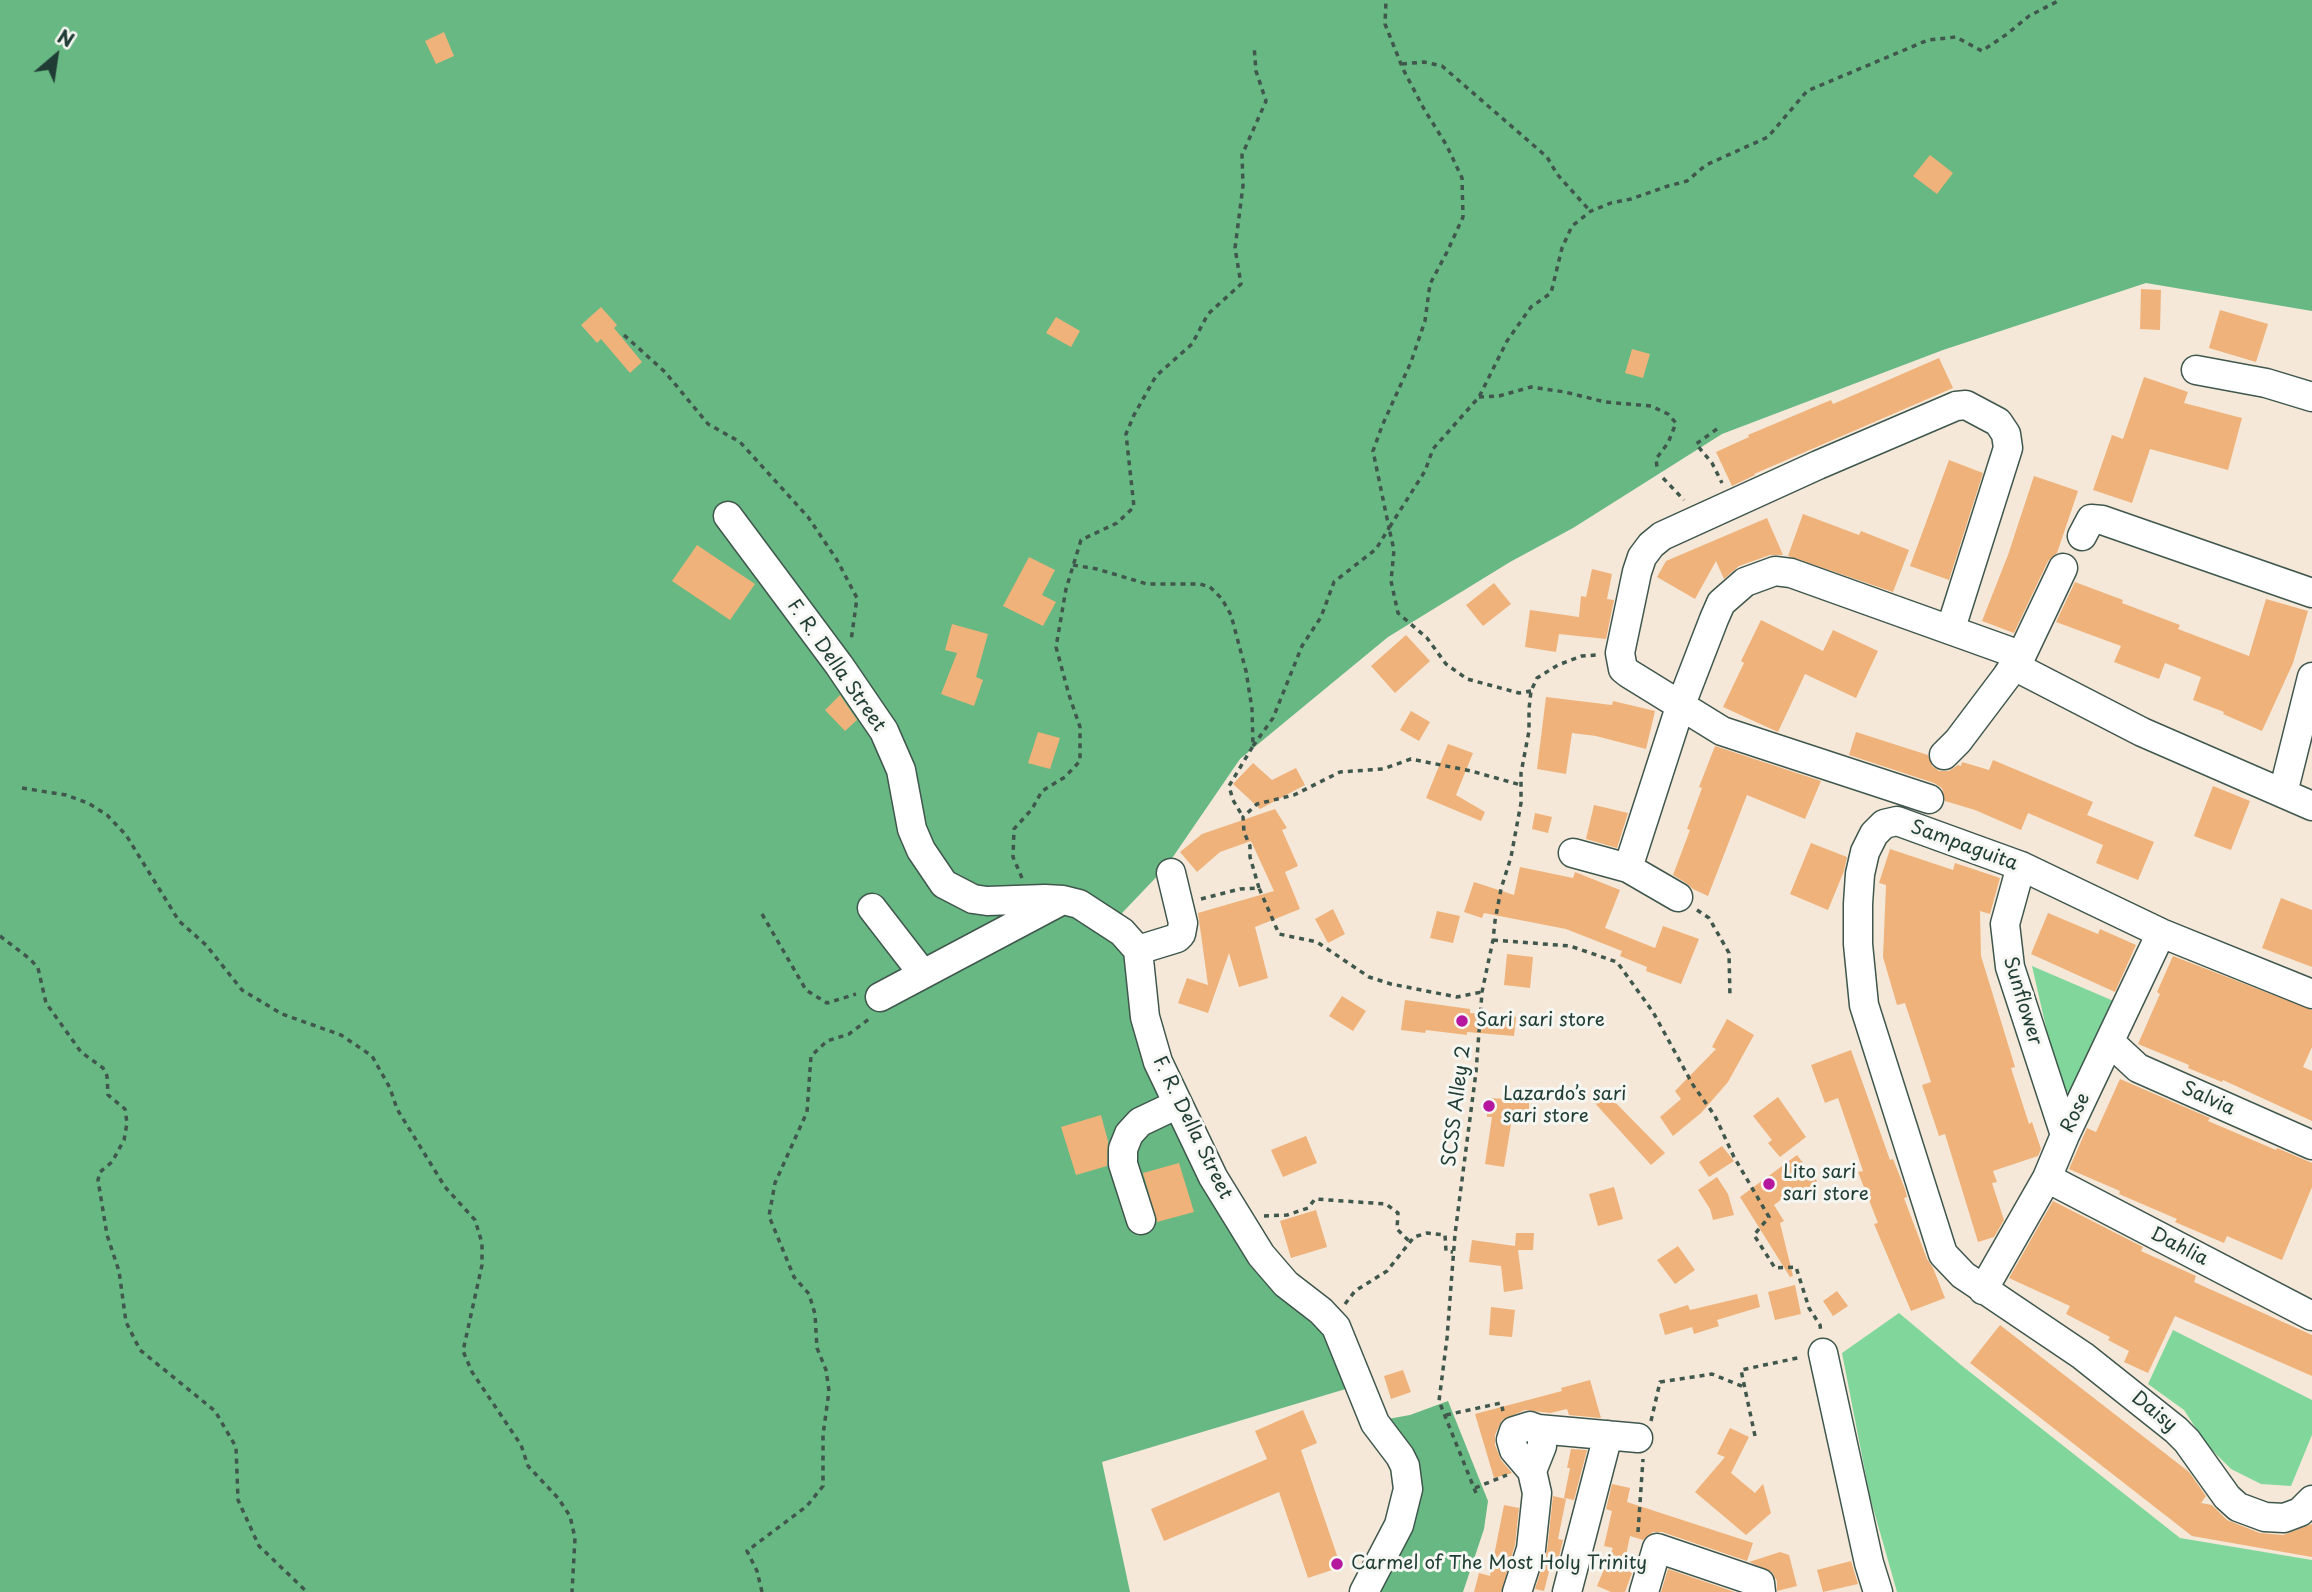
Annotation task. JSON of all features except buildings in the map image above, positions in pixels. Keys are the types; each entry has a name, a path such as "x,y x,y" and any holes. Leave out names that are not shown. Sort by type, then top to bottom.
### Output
{"street":[{"path":"2196,370 2266,383 2312,397"},
{"path":"1929,799 1722,731 1623,669 1619,653 1637,572 1651,545 1662,536 1733,503 1966,405 1998,422 2006,434 2008,448 1951,628"},
{"name":"F. R. Della Street","path":"728,516 839,665 884,731 901,770 912,829 932,869 944,884 973,899 1063,900 1079,904 1122,932 1138,950 1145,1017 1158,1062 1213,1177 1261,1255 1286,1284 1331,1319 1336,1326 1375,1423 1400,1456 1408,1480 1407,1503 1399,1525 1364,1592"},
{"path":"2082,536 2091,519 2102,520 2312,593"},
{"path":"1944,755 1958,741 2018,661 2063,568"},
{"path":"1628,868 1680,707 1721,603 1745,582 1775,571 1791,573 1951,628 2018,661 2142,732 2312,806"},
{"path":"2283,793 2312,677"},
{"name":"Sampaguita","path":"1983,1290 1963,1275 1943,1254 1864,1005 1858,944 1860,874 1865,852 1874,834 1884,824 1896,821 2021,866 2161,933 2312,993"},
{"path":"1573,853 1628,868 1678,897"},
{"name":"Sunflower","path":"2021,866 2005,924 2010,968 2064,1135"},
{"path":"1138,950 1177,938 1183,929 1180,904 1171,873"},
{"path":"879,1006 923,974 1063,900"},
{"path":"872,908 923,974"},
{"name":"Rose","path":"1983,1290 2047,1178 2064,1135 2161,933"},
{"name":"Salvia","path":"2110,1042 2138,1068 2312,1145"},
{"path":"1141,1220 1123,1164 1123,1149 1129,1134 1140,1122 1178,1104"},
{"name":"Dahlia","path":"2047,1178 2312,1316"},
{"name":"Daisy","path":"1983,1290 2083,1356 2176,1430 2227,1497 2238,1507 2264,1517 2284,1518 2300,1512 2312,1500"},
{"path":"1823,1353 1869,1563 1878,1592"},
{"path":"1517,1592 1531,1549 1535,1518 1537,1493 1530,1469 1542,1446 1542,1435 1538,1429 1643,1439"},
{"path":"1567,1592 1608,1436"},
{"path":"1644,1592 1657,1548 1760,1583 1760,1592"}],"path":[{"path":"1386,0 1385,24 1402,64 1462,178 1463,217 1430,284 1425,321 1411,362 1373,451 1394,550 1391,581 1398,613 1427,638 1446,664 1467,679 1519,693 1531,691 1537,678 1558,665 1582,656 1619,653"},
{"path":"1482,992 1457,997 1391,985 1369,977 1317,942 1279,934 1259,888 1250,857 1250,846 1244,832 1243,817 1233,800 1230,786 1253,746 1273,719 1302,646 1321,617 1334,582 1376,550 1425,471 1433,449 1479,397 1507,341 1531,307 1551,293 1562,248 1572,226 1591,212 1611,203 1687,181 1706,165 1768,137 1807,90 1928,40 1956,37 1982,51 2029,16 2060,0"},
{"path":"1013,901 1024,882 1013,857 1014,829 1032,809 1042,791 1065,777 1080,761 1080,727 1056,647 1066,589 1081,540 1117,523 1134,507 1126,434 1134,415 1156,376 1192,344 1208,314 1241,284 1236,248 1243,186 1242,155 1266,101 1256,71 1254,46"},
{"path":"1402,64 1424,62 1442,66 1547,157 1557,174 1591,212"},
{"path":"624,335 665,372 708,424 740,442 763,466 808,517 837,560 857,598 853,637 839,665"},
{"path":"1479,397 1500,396 1531,387 1605,402 1651,406 1668,414 1676,424 1668,443 1656,459 1657,467"},
{"path":"1717,429 1696,444 1712,463 1733,503"},
{"path":"1663,478 1680,494 1695,520"},
{"path":"1073,565 1147,584 1200,584 1210,587 1222,599 1231,615 1246,671 1252,709 1253,746"},
{"name":"SCSS Alley 2","path":"1446,1415 1439,1401 1453,1252 1476,1072 1482,992 1501,889 1511,857 1521,803 1521,773 1529,731 1531,691"},
{"path":"1243,817 1257,804 1294,795 1340,772 1383,768 1411,759 1471,771 1521,785"},
{"path":"22,788 66,795 88,803 107,815 126,835 179,921 206,945 242,990 282,1014 341,1035 372,1056 390,1088 397,1110 445,1187 475,1220 482,1243 482,1265 463,1351 472,1372 521,1445 528,1466 558,1497 570,1516 575,1538 572,1592"},
{"path":"1180,904 1240,888 1259,888"},
{"path":"1678,897 1709,918 1729,953 1730,998"},
{"path":"761,1592 757,1571 747,1551 807,1506 823,1486 823,1435 829,1391 826,1370 817,1349 815,1314 809,1294 794,1277 769,1216 775,1184 807,1112 811,1056 827,1041 849,1034 879,1006 872,985 850,997 827,1003 806,990 762,914"},
{"path":"0,936 38,968 46,1003 81,1052 103,1068 107,1076 108,1095 125,1109 128,1123 124,1140 112,1161 100,1172 98,1180 107,1235 119,1271 126,1322 140,1350 215,1411 236,1447 238,1500 259,1546 307,1592"},
{"path":"1493,940 1570,946 1617,962 1653,1012 1693,1085 1715,1116 1734,1157 1769,1217 1754,1235 1775,1268 1796,1267 1809,1308 1820,1325 1823,1353 1741,1370 1755,1436"},
{"path":"1238,1219 1287,1215 1308,1208 1315,1199 1386,1204 1398,1213 1397,1229 1410,1242"},
{"path":"1331,1319 1355,1291 1387,1271 1414,1237 1427,1233 1445,1235 1446,1251 1453,1252"},
{"path":"1657,1548 1638,1542 1643,1439 1660,1382 1712,1374 1744,1387"},
{"path":"1501,1403 1446,1415 1475,1490 1530,1469"}],"green space":[{"path":"0,0 2312,0 2312,311 2146,283 1943,350 1722,434 1573,528 1510,562 1388,637 1240,759 1166,867 1122,913 1150,950 1159,1031 1220,1172 1388,1419 1410,1415 1448,1401 1488,1501 1484,1529 1463,1592 1356,1592 1392,1523 1397,1477 1349,1388 1102,1462 1130,1592 0,1592"},
{"path":"2032,966 2116,1002 2072,1091 2061,1093"},
{"path":"1899,1313 2180,1538 2312,1560 2312,1592 1897,1592 1870,1497 1842,1353"},
{"path":"2173,1330 2312,1400 2312,1435 2291,1486 2261,1484 2231,1469 2207,1445 2184,1410 2148,1384"}],"place":[{"name":"Sari sari store","path":"1462,1021"},
{"name":"Lazardo’s sari sari store","path":"1489,1106"},
{"name":"Lito sari sari store","path":"1769,1184"},
{"name":"Carmel of The Most Holy Trinity","path":"1337,1564"}]}
